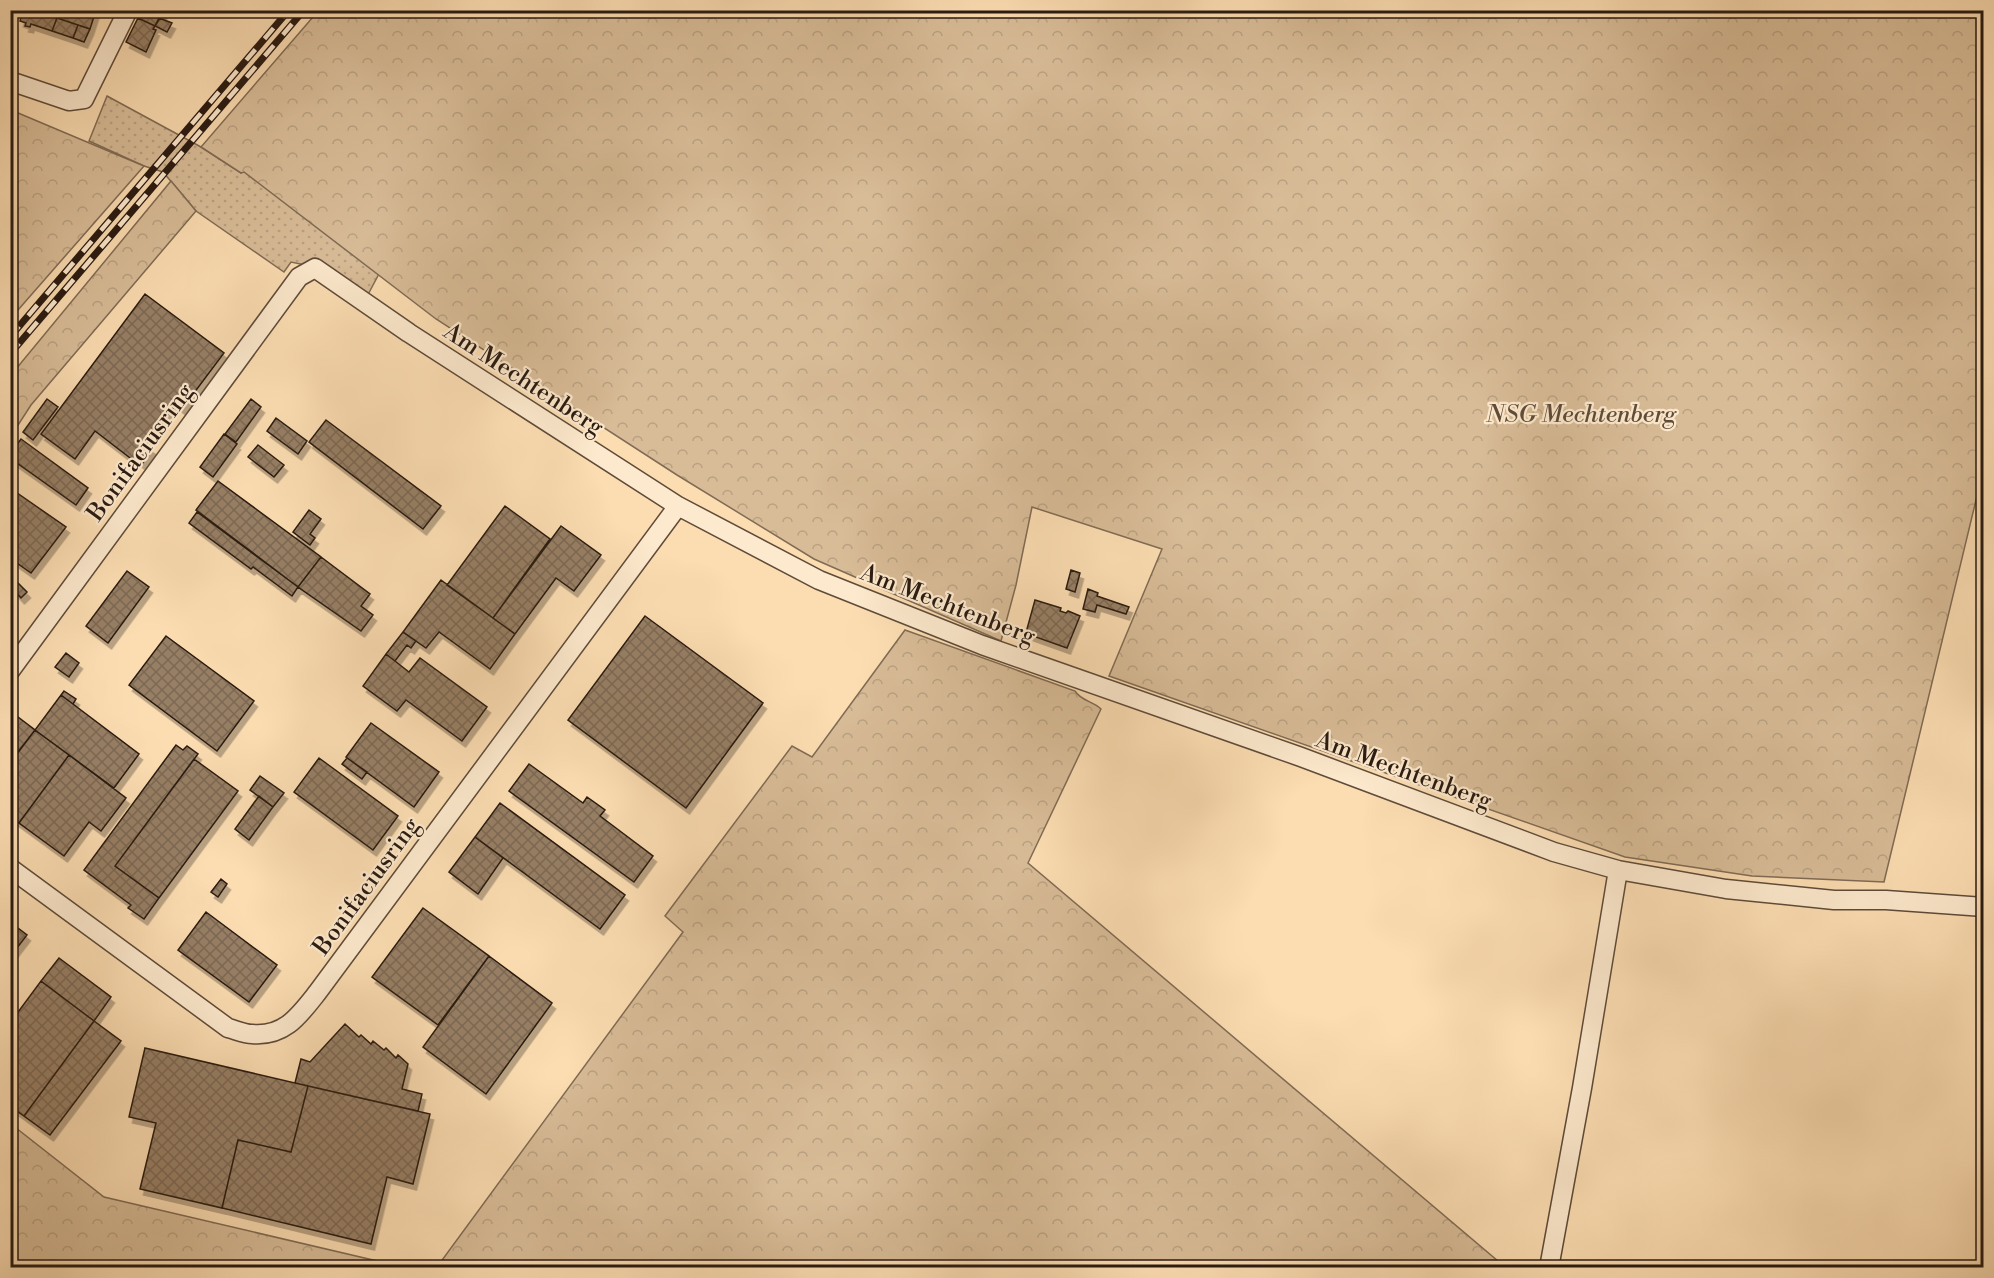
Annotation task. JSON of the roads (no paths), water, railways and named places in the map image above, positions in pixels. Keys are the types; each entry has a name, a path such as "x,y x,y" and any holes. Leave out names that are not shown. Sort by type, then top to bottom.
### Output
{"street":[{"path":"10,81 69,101 84,99 128,10"},
{"name":"Am Mechtenberg","path":"315,268 409,333 678,506 819,580 982,645 1301,758 1554,852 1618,870 1748,891 1834,900 1886,900 1983,907"},
{"name":"Bonifaciusring","path":"10,671 299,277 315,268"},
{"name":"Bonifaciusring","path":"10,868 228,1028 252,1034 271,1032 288,1026 296,1020 317,993 678,506"},
{"path":"1549,1268 1618,870"}],"railway":[{"path":"10,337 289,10"},
{"path":"10,354 304,10"}],"park label":[{"name":"NSG Mechtenberg","path":"1581,414"}]}
